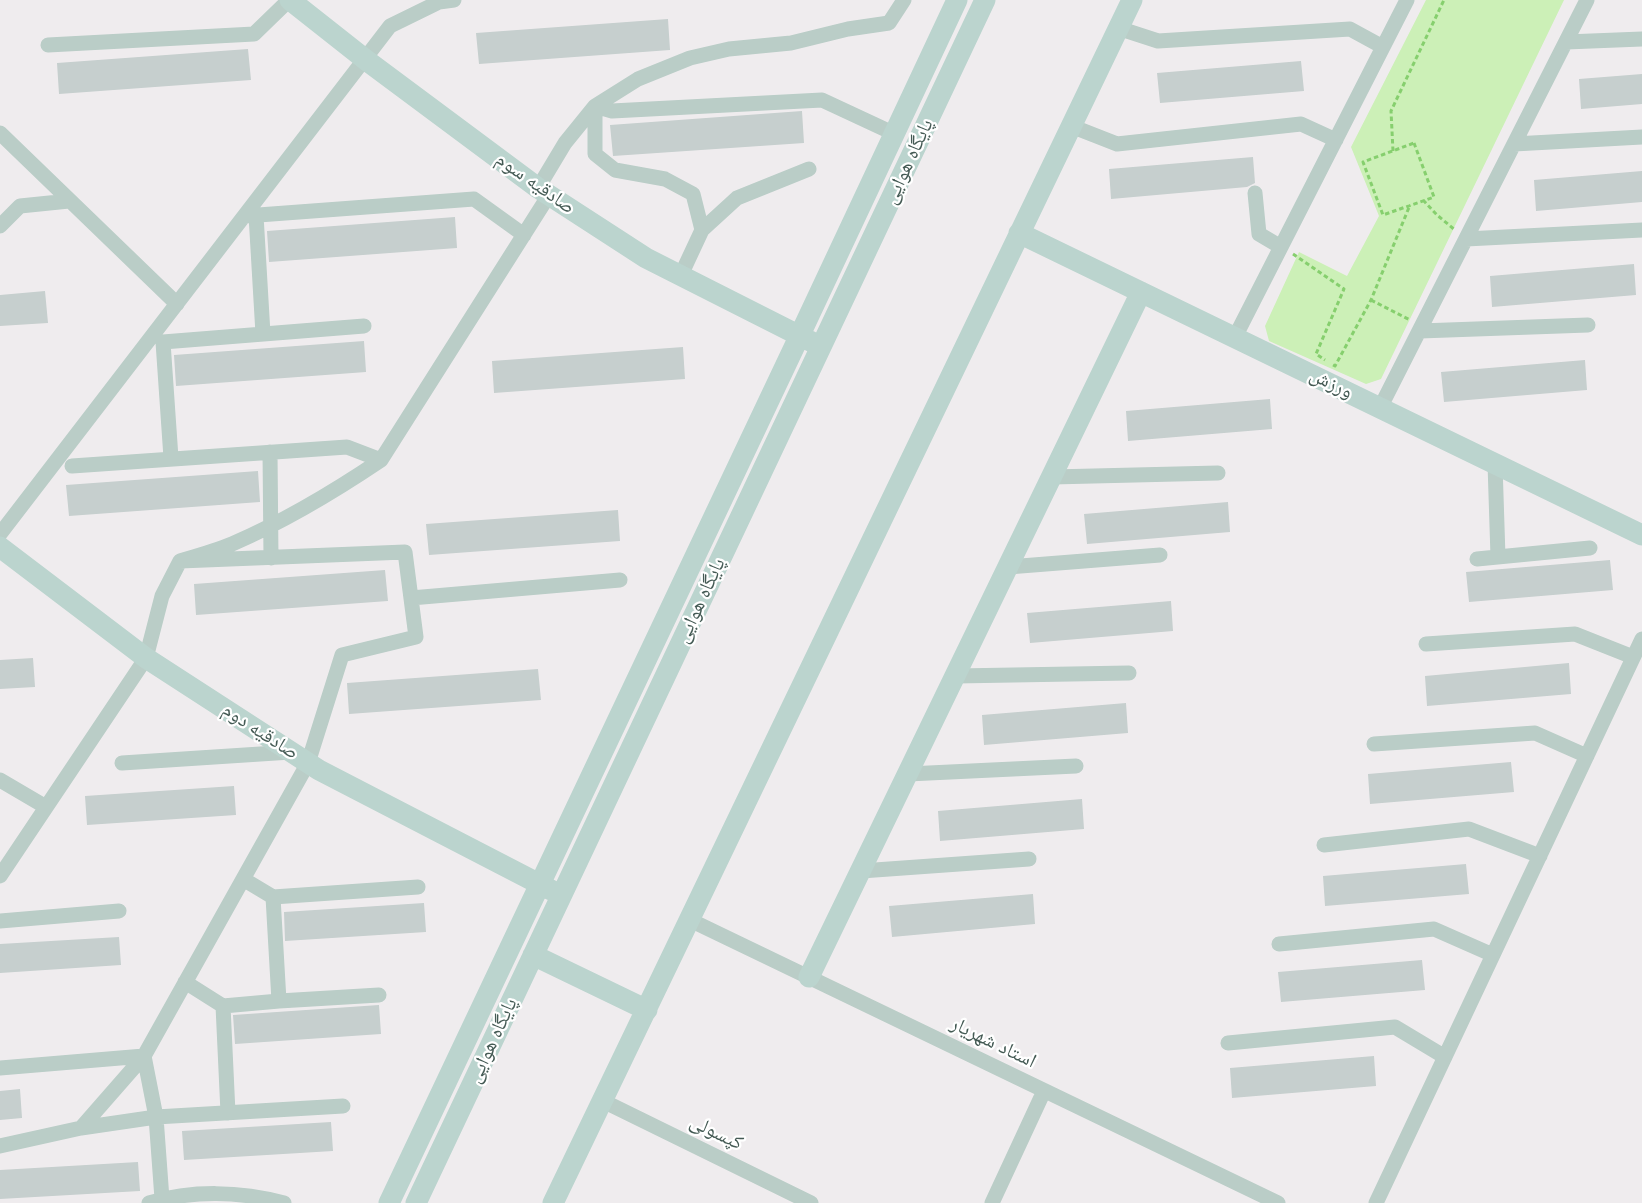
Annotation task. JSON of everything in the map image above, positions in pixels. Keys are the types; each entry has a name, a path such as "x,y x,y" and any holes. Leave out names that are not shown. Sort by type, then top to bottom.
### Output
{"street":[{"path":"48,45 254,34 289,0"},
{"name":"صادقیه سوم","path":"289,0 366,60 544,191 646,258 822,347"},
{"path":"0,534 177,304 250,216 390,26 439,2 454,0"},
{"path":"0,876 146,658 162,596 180,561 232,544 287,517 350,481 381,460 524,235 565,143 595,106 638,79 690,58 729,49 791,43 848,29 890,23 904,0"},
{"name":"پایگاه هوایی","path":"389,1203 957,0"},
{"name":"پایگاه هوایی","path":"416,1203 985,0"},
{"path":"553,1203 1132,0"},
{"path":"1235,337 1407,0"},
{"path":"1380,408 1587,0"},
{"path":"1118,28 1158,41 1350,29 1383,47"},
{"path":"1566,42 1642,39"},
{"path":"595,106 612,111 822,100 895,134"},
{"path":"595,106 595,154 615,170 665,179 693,194 702,230"},
{"path":"1071,126 1117,144 1301,124 1336,140"},
{"path":"0,133 177,304"},
{"path":"1514,144 1642,137"},
{"path":"681,275 702,230 737,198 809,169"},
{"path":"1255,193 1259,234 1281,247"},
{"path":"250,216 474,199 524,235"},
{"path":"0,226 20,206 69,201"},
{"path":"250,216 263,334"},
{"path":"1466,239 1642,230"},
{"name":"ورزش","path":"1019,233 1642,535"},
{"path":"809,977 1141,292"},
{"path":"1421,329 1587,325"},
{"path":"171,458 163,342 364,326"},
{"path":"72,466 346,447 381,460"},
{"path":"270,452 272,558"},
{"path":"1495,464 1498,556"},
{"path":"1052,477 1218,473"},
{"name":"صادقیه دوم","path":"0,547 146,658 300,758 561,895"},
{"path":"1477,559 1590,548"},
{"path":"81,1128 144,1056 243,879 300,758 342,655 416,637 405,552 180,561"},
{"path":"1008,567 1160,555"},
{"path":"411,598 620,580"},
{"path":"1426,644 1575,634 1633,657"},
{"path":"1376,1203 1642,639"},
{"path":"956,676 1129,673"},
{"path":"1374,744 1535,733 1587,756"},
{"path":"122,763 300,758"},
{"path":"908,774 1076,766"},
{"path":"0,780 46,807"},
{"path":"1324,845 1469,829 1540,856"},
{"path":"861,871 1029,859"},
{"path":"243,879 273,897 418,887"},
{"path":"273,897 279,1001"},
{"path":"0,921 119,911"},
{"name":"استاد شهریار","path":"690,920 1278,1203"},
{"path":"1279,944 1434,929 1493,955"},
{"path":"533,955 647,1010"},
{"path":"185,982 224,1006 379,995"},
{"path":"224,1006 228,1113"},
{"path":"1228,1042 1395,1027 1445,1057"},
{"path":"0,1068 144,1056"},
{"path":"144,1056 156,1117 155,1201 207,1193 264,1198 284,1203"},
{"path":"992,1203 1044,1091"},
{"name":"کپسولی","path":"603,1101 810,1203"},
{"path":"0,1146 81,1128 156,1117 343,1106"}],"path":[{"path":"1393,151 1391,111 1444,0"},
{"path":"1414,143 1434,197 1424,200 1383,215 1363,162 1414,143"},
{"path":"1424,200 1437,215 1466,239"},
{"path":"1281,247 1344,289 1316,354 1335,366 1371,300 1410,205"},
{"path":"1371,300 1421,329"}],"green space":[{"path":"1426,0 1564,0 1381,379 1366,384 1269,341 1265,326 1299,252 1347,276 1379,216 1351,147"}],"building":[{"path":"668,19 670,50 479,64 476,33"},
{"path":"248,49 251,80 59,94 57,63"},
{"path":"1301,61 1304,91 1160,103 1157,73"},
{"path":"1642,74 1642,104 1581,109 1579,79"},
{"path":"802,111 804,143 613,156 610,125"},
{"path":"1253,157 1255,183 1247,187 1111,199 1109,169"},
{"path":"1642,171 1642,202 1536,211 1534,180"},
{"path":"455,217 457,248 269,262 267,231"},
{"path":"1634,264 1636,295 1492,307 1490,276"},
{"path":"45,291 48,323 0,326 0,295"},
{"path":"364,341 366,372 176,386 174,355"},
{"path":"683,347 685,379 494,393 492,361"},
{"path":"1585,360 1587,390 1444,402 1441,372"},
{"path":"1270,399 1272,429 1128,441 1126,411"},
{"path":"258,471 260,502 69,516 66,485"},
{"path":"1228,502 1230,532 1087,544 1084,514"},
{"path":"618,510 620,541 429,555 426,524"},
{"path":"1610,560 1613,590 1469,602 1466,572"},
{"path":"385,570 388,601 196,615 194,584"},
{"path":"1171,601 1173,631 1030,643 1027,613"},
{"path":"33,658 35,687 0,689 0,660"},
{"path":"1569,663 1571,694 1427,706 1425,676"},
{"path":"538,669 541,700 349,714 347,683"},
{"path":"1126,703 1128,733 984,745 982,715"},
{"path":"1511,762 1514,792 1370,804 1368,774"},
{"path":"234,786 236,815 87,825 85,796"},
{"path":"1082,799 1084,829 940,841 938,811"},
{"path":"1466,864 1469,894 1325,906 1323,876"},
{"path":"1033,894 1035,924 892,937 889,906"},
{"path":"424,903 426,932 285,941 284,912"},
{"path":"119,937 121,965 0,973 0,944"},
{"path":"1422,960 1425,990 1281,1002 1278,972"},
{"path":"379,1005 381,1034 235,1044 233,1015"},
{"path":"1374,1056 1376,1086 1232,1098 1230,1068"},
{"path":"20,1089 22,1118 0,1120 0,1091"},
{"path":"331,1122 333,1151 184,1160 182,1131"},
{"path":"138,1162 140,1191 0,1199 0,1170"}]}
